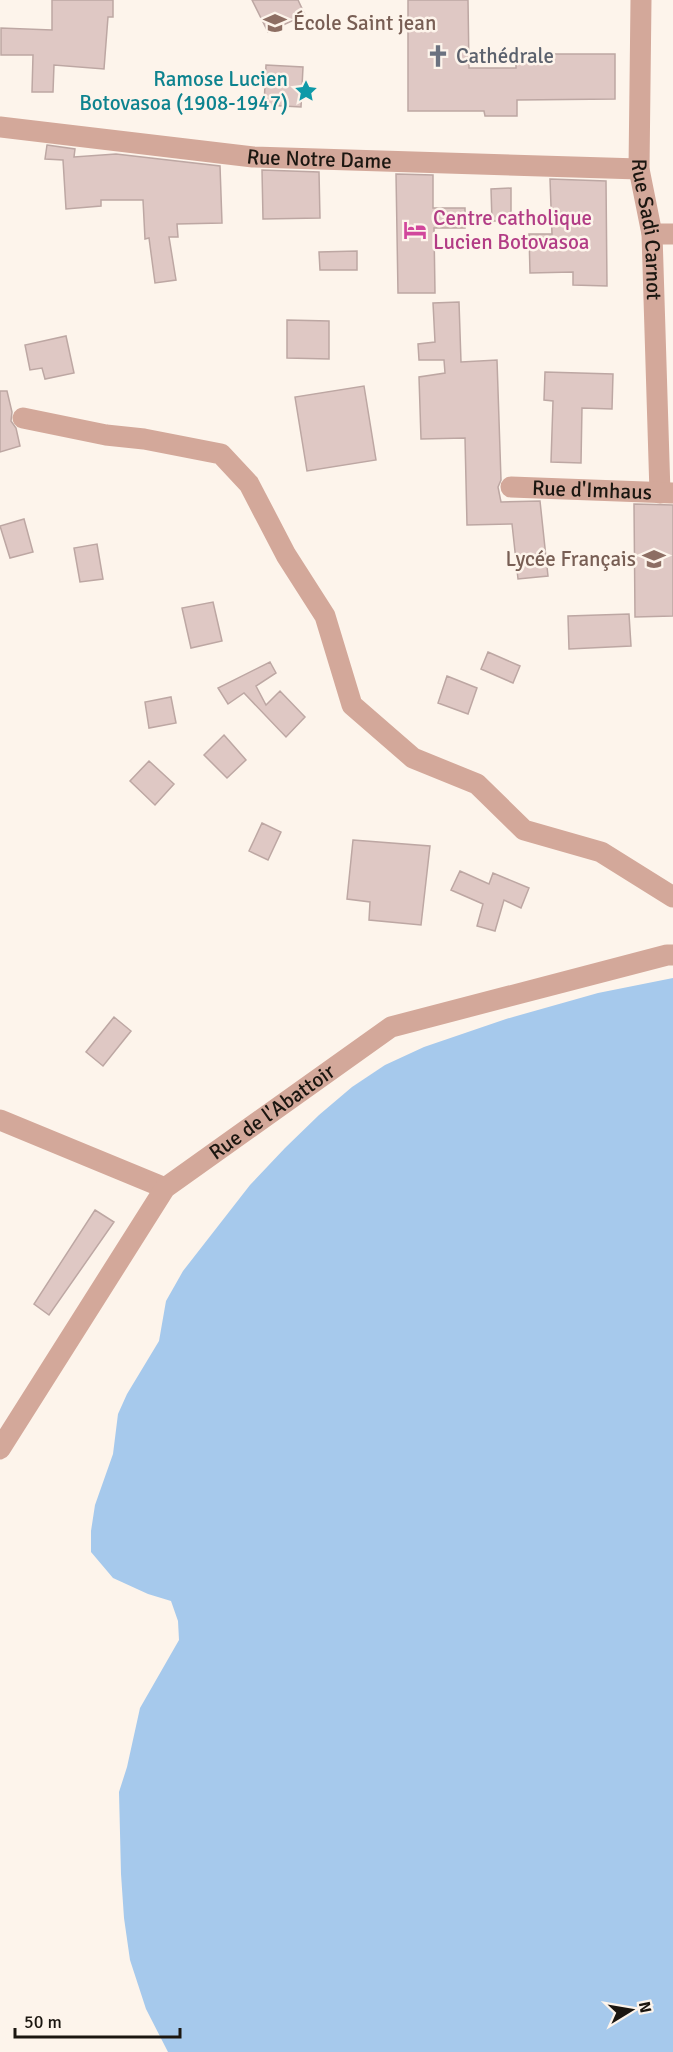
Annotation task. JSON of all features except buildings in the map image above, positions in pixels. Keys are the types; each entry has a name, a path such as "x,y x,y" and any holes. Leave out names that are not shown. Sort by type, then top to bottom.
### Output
{"street":[{"name":"Rue Sadi Carnot","path":"641,0 639,169 663,234 666,493"},
{"name":"Rue Notre Dame","path":"0,127 253,157 639,169"},
{"path":"23,418 106,435 144,439 221,454 249,484 286,555 325,616 352,705 413,758 477,784 525,830 600,852 673,897"},
{"name":"Rue d'Imhaus","path":"511,487 666,493"},
{"name":"Rue de l'Abattoir","path":"0,1449 165,1188 391,1027 671,950"},
{"path":"0,1120 165,1188"}],"water":[{"path":"673,978 673,2052 168,2052 146,2009 130,1960 121,1874 119,1792 140,1708 179,1640 178,1621 171,1601 148,1594 113,1578 91,1552 95,1505 113,1454 118,1414 127,1394 159,1341 166,1301 183,1271 250,1185 319,1115 352,1087 385,1065 424,1047 506,1019 598,993"}],"place":[{"name":"École Saint jean","path":"275,23"},
{"name":"Cathédrale","path":"438,56"},
{"name":"Ramose Lucien Botovasoa (1908-1947)","path":"306,91"},
{"name":"Centre catholique Lucien Botovasoa","path":"415,230"},
{"name":"Lycée Français","path":"654,559"}]}
